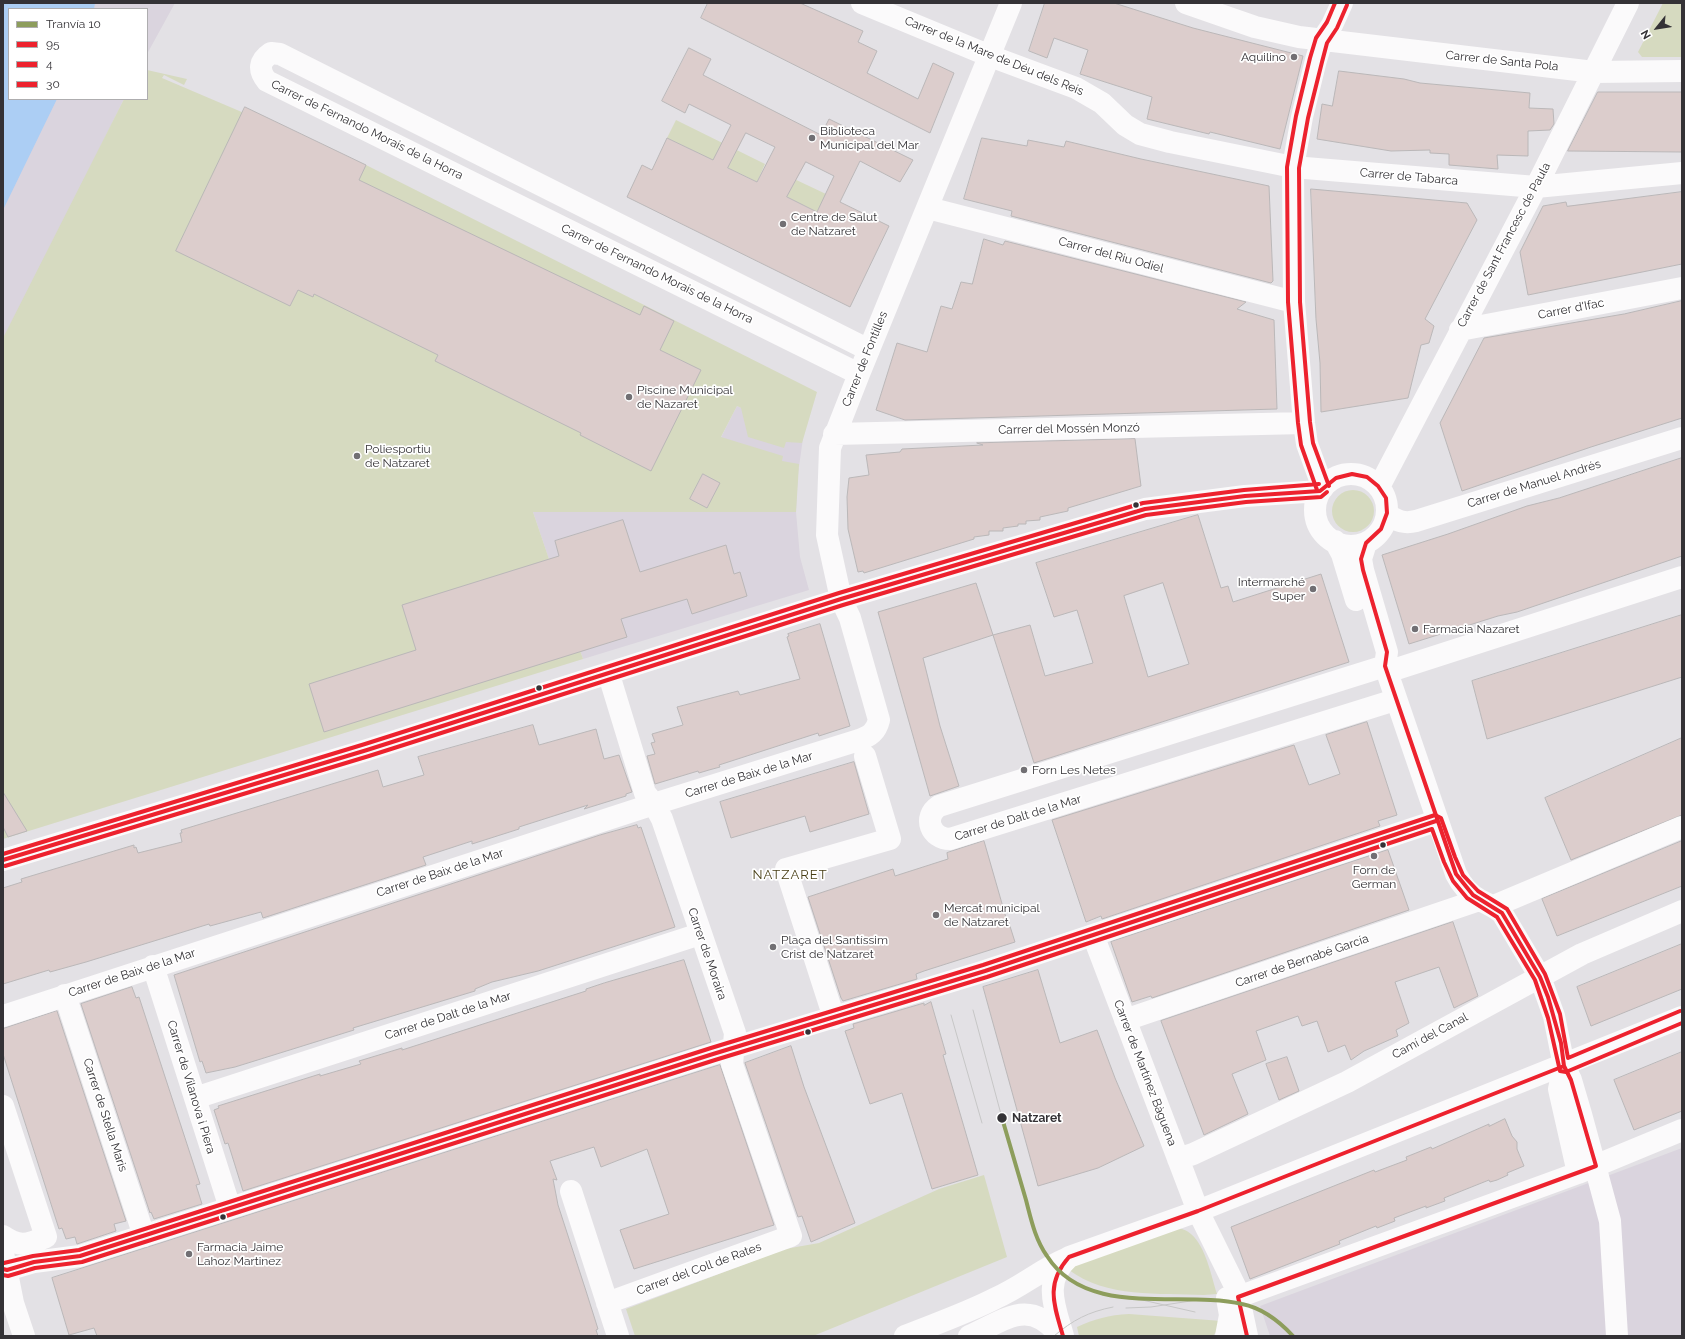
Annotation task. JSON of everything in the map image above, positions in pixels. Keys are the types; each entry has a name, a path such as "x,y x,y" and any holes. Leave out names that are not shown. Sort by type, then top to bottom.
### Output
{"street":[{"name":"Carrer de la Mare de Déu dels Reis","path":"862,3 990,56 1090,94 1102,103 1125,125 1140,134"},
{"name":"Carrer de Fontilles","path":"877,729 879,720 850,618 841,599 827,535 830,448 834,434 868,350 928,208 1011,3"},
{"name":"Carrer de Santa Pola","path":"1186,3 1255,27 1299,37 1594,72 1682,71"},
{"path":"1322,489 1307,444 1304,423 1294,302 1293,167 1302,117 1322,40 1332,25 1342,3"},
{"name":"Carrer de Sant Francesc de Paula","path":"1379,487 1536,187 1628,3"},
{"name":"Carrer de Fernando Morais de la Horra","path":"859,374 267,81 262,74 260,65 265,58 272,53 280,54 868,350"},
{"name":"Carrer de Tabarca","path":"1140,134 1170,142 1293,167 1536,187 1682,173"},
{"name":"Carrer del Riu Odiel","path":"928,208 1294,302"},
{"name":"Carrer d'Ifac","path":"1460,330 1682,288"},
{"name":"Carrer del Mossén Monzó","path":"834,434 1304,423"},
{"name":"Carrer de Manuel Andrés","path":"1387,515 1398,521 1406,523 1416,521 1682,438"},
{"path":"1335,542 1345,545 1366,543 1376,536 1384,526 1387,515 1387,504 1379,487 1369,478 1358,474 1347,474 1329,481 1322,489 1316,510 1318,522 1325,533 1335,542 1342,554 1375,657 1386,669"},
{"path":"3,860 374,748 841,599 1145,509 1244,496 1322,489"},
{"path":"1366,543 1362,555 1363,570 1387,652 1386,669 1436,821 1456,874 1461,882 1502,913 1540,976 1554,1016 1564,1066 1571,1080 1587,1169 1610,1221 1617,1336"},
{"name":"Carrer de Dalt de la Mar","path":"1395,700 950,839 943,839 937,836 930,824 931,814 939,806 1682,577"},
{"name":"Carrer de Moraira","path":"609,674 646,793 662,819 735,1034 732,1064 791,1236"},
{"name":"Carrer de Baix de la Mar","path":"3,1016 654,804 859,740 869,736 877,729"},
{"path":"834,1018 786,869 890,839 865,756"},
{"path":"24,1336 13,1303 4,1264 54,1260 80,1256 1093,935 1436,821"},
{"name":"Carrer de Bernabé García","path":"1125,1020 1487,903 1682,827"},
{"name":"Camí del Canal","path":"1178,1159 1193,1154 1347,1082 1582,954 1682,911"},
{"name":"Carrer de Dalt de la Mar","path":"195,1098 700,934"},
{"name":"Carrer de Martínez Bàguena","path":"1093,935 1198,1211 1212,1242"},
{"name":"Carrer de Vilanova i Piera","path":"153,966 230,1208"},
{"name":"Carrer de Stella Maris","path":"66,995 144,1236"},
{"path":"905,1336 996,1299 1017,1288 1052,1265 1069,1257 1198,1211 1564,1066 1682,1017"},
{"path":"3,1106 54,1260"},
{"path":"1238,1297 1587,1169 1682,1130"},
{"path":"571,1191 618,1336"},
{"path":"3,1236 15,1243 21,1244 46,1237"},
{"name":"Carrer del Coll de Rates","path":"608,1303 791,1236"},
{"path":"1212,1242 1235,1286 1247,1336"},
{"path":"1212,1242 1230,1309 1229,1330 1226,1336"},
{"path":"1062,1336 1051,1295 1057,1273 1061,1265 1069,1257"},
{"path":"969,1336 1021,1314 1034,1314 1043,1318 1062,1336"}],"shaded area":[{"path":"3,3 175,3 148,52 148,8 8,8 8,100 124,100 3,345"},
{"path":"737,406 803,438 798,474 796,512 800,557 809,590 583,659 533,512 683,512"},
{"path":"1682,1148 1682,1336 1270,1336 1260,1306"}],"green space":[{"path":"1663,3 1682,3 1682,57 1642,57 1638,52"},
{"name":"Poliesportiu de Natzaret","path":"148,70 187,79 184,85 164,75 162,78 366,165 817,392 802,443 786,442 784,448 748,437 741,408 737,406 721,437 783,456 782,461 799,464 796,512 533,512 583,659 3,839 3,338 123,100 148,100","holes":["703,474 720,483 707,508 690,499"]},
{"path":"676,120 765,164 757,182 667,138"},
{"path":"790,177 826,194 817,212 781,194"},
{"path":"1353,490 1368,496 1374,511 1368,526 1353,532 1338,526 1332,511 1338,496"},
{"path":"984,1175 1007,1257 813,1336 635,1336 626,1309 785,1249 819,1243 939,1189"},
{"path":"1177,1227 1189,1233 1201,1246 1217,1294 1151,1294 1116,1290 1084,1279 1069,1270 1075,1264"},
{"path":"1129,1314 1222,1321 1220,1327 1213,1336 1079,1336 1077,1327 1083,1324 1108,1316"}],"water":[{"path":"3,3 95,3 94,8 8,8 8,100 57,100 3,210"}],"building":[{"path":"708,3 800,3 863,31 858,42 877,51 867,73 918,99 933,63 954,73 930,133 701,18"},
{"path":"1045,3 1114,3 1193,28 1303,56 1280,149 1147,119 1152,97 1080,74 1088,50 1054,38 1047,58 1029,51"},
{"name":"Centre de Salut de Natzaret","path":"689,48 711,59 703,75 821,135 829,119 913,160 900,182 860,161 840,202 889,226 850,307 627,197 642,165 652,170 667,138 713,160 731,125 689,104 685,113 662,101","holes":["746,133 775,147 757,182 728,168","806,162 834,176 817,212 787,197"]},
{"path":"1339,71 1404,79 1420,83 1530,93 1529,108 1553,109 1554,124 1550,130 1528,131 1528,156 1497,155 1498,169 1449,165 1449,154 1430,153 1430,150 1391,151 1317,139 1322,104 1332,106"},
{"path":"1598,92 1682,92 1682,152 1568,151"},
{"path":"245,107 366,165 359,180 640,315 644,306 674,321 660,350 701,370 651,471 580,435 581,433 435,361 438,355 314,294 313,297 298,290 290,306 176,251"},
{"path":"982,138 1027,146 1028,140 1064,147 1066,141 1141,159 1269,186 1273,281 1271,283 1011,216 1012,211 964,199"},
{"path":"1311,189 1467,203 1477,220 1425,319 1434,326 1429,343 1421,345 1408,398 1321,412"},
{"path":"1682,192 1682,264 1528,295 1520,252 1543,206 1566,202 1567,206"},
{"path":"984,239 1003,245 1005,241 1246,302 1237,309 1274,320 1277,409 905,420 876,410 897,343 927,352 941,306 952,309 961,282 972,284"},
{"path":"1682,301 1682,418 1462,491 1440,423 1484,338 1624,314"},
{"path":"1135,439 1141,486 1068,508 1068,511 1040,517 1040,520 1026,521 1026,524 1018,524 1018,526 1003,528 1003,531 989,531 989,535 974,537 974,539 864,573 863,571 858,572 848,529 847,497 849,478 869,475 866,455 900,452 902,449 983,445 977,443"},
{"path":"1682,458 1682,556 1517,612 1498,616 1409,644 1382,555 1448,534 1527,506 1559,498"},
{"path":"703,474 720,483 707,508 690,499"},
{"path":"1198,515 1221,588 1228,586 1233,602 1321,574 1349,662 1034,763 993,635 1030,625 1045,676 1093,663 1077,610 1054,617 1036,563","holes":["1163,583 1189,664 1148,677 1124,596"]},
{"path":"623,520 640,572 726,545 734,574 740,572 747,596 692,614 687,599 621,619 627,637 324,732 309,684 416,650 402,605 559,556 555,541"},
{"path":"976,583 993,635 923,658 940,726 959,786 930,796 878,612"},
{"path":"1682,615 1682,677 1487,739 1472,681"},
{"path":"820,624 850,726 819,736 818,733 719,765 720,767 699,773 698,771 655,784 647,756 655,754 651,743 655,742 652,734 683,725 677,707 738,691 740,695 800,679 787,637 789,636 788,634"},
{"path":"1367,722 1397,815 1378,821 1380,826 1102,919 1101,916 1086,922 1052,820 1294,745 1309,785 1340,774 1326,735"},
{"path":"533,725 539,745 596,729 604,759 619,755 632,792 626,794 626,796 584,809 588,805 472,844 472,841 423,857 426,865 263,918 261,912 210,926 209,924 86,962 50,972 49,970 3,984 3,888 22,882 21,879 134,845 134,848 136,847 138,853 182,842 180,833 182,833 181,830 378,770 383,787 424,775 418,757"},
{"path":"1682,738 1682,815 1571,860 1545,798"},
{"path":"854,762 869,814 810,832 805,816 731,838 720,802"},
{"path":"3,792 27,831 8,837 3,827"},
{"path":"637,825 638,828 641,827 675,927 538,971 492,982 475,989 475,991 353,1028 354,1030 235,1067 206,1073 202,1061 200,1062 174,975 600,835"},
{"path":"984,841 1007,921 1008,920 1015,942 916,974 917,979 843,1001 808,897 893,869 895,876 948,859 947,853"},
{"path":"1682,841 1682,886 1557,936 1542,899"},
{"path":"1388,850 1409,910 1152,998 1151,996 1132,1002 1111,942"},
{"path":"1453,922 1478,996 1454,1008 1439,967 1395,982 1409,1023 1396,1030 1398,1036 1364,1051 1351,1060 1345,1045 1328,1052 1317,1021 1302,1026 1298,1016 1256,1031 1266,1060 1232,1074 1248,1114 1204,1135 1161,1021"},
{"path":"1682,944 1682,989 1591,1026 1577,987"},
{"path":"684,960 711,1042 243,1191 228,1143 225,1144 214,1110 219,1108 218,1106 320,1074 320,1076 361,1064 359,1061 402,1048 402,1050 586,991 586,989 604,983"},
{"path":"1038,970 1060,1043 1097,1030 1115,1078 1144,1146 1098,1168 1038,1186 983,987"},
{"path":"132,987 136,998 139,997 200,1184 196,1185 202,1204 154,1219 151,1212 150,1213 81,1004"},
{"path":"931,1002 946,1054 943,1055 978,1175 932,1189 902,1093 870,1104 845,1031 854,1028 853,1024"},
{"path":"57,1011 126,1221 114,1224 116,1231 77,1244 75,1237 66,1239 62,1228 59,1229 3,1054 3,1029"},
{"path":"791,1046 804,1087 855,1223 811,1242 802,1216 798,1217 745,1063"},
{"path":"1682,1052 1682,1111 1634,1130 1614,1080"},
{"path":"1287,1057 1299,1091 1279,1100 1266,1064"},
{"path":"720,1065 774,1225 634,1269 620,1230 669,1214 647,1149 601,1167 594,1147 550,1161 557,1180 553,1179 558,1205 598,1329 596,1330 598,1336 97,1336 94,1328 69,1335 52,1278"},
{"path":"1505,1119 1512,1136 1517,1142 1517,1149 1524,1166 1507,1173 1508,1175 1497,1180 1490,1182 1489,1180 1444,1198 1445,1201 1426,1208 1426,1206 1394,1218 1395,1221 1377,1228 1376,1226 1339,1241 1340,1244 1250,1279 1231,1227 1374,1170 1375,1172 1407,1160 1406,1157 1431,1147 1432,1149 1489,1124 1489,1126"}],"tram line":[{"path":"973,1010 1002,1118"},
{"path":"951,1015 982,1123"},
{"name":"10","path":"1002,1118 1036,1236 1047,1256 1064,1276 1086,1288 1110,1295 1137,1298 1191,1299 1242,1304 1257,1309 1270,1316 1293,1336"},
{"path":"1129,1297 1195,1312"},
{"path":"1126,1308 1151,1307 1197,1300"},
{"path":"1054,1336 1081,1317 1096,1311 1113,1307"}],"transit line":[{"name":"30","path":"1317,490 1301,445 1298,423 1288,302 1287,167 1296,116 1310,58 1316,38 1327,22 1335,3"},
{"name":"4","path":"1329,486 1313,443 1310,422 1300,302 1299,168 1308,118 1327,43 1337,28 1347,5"},
{"name":"95","path":"3,860 367,750 841,599 1145,509 1245,496 1320,491 1336,478 1352,474 1367,477 1378,486 1386,498 1387,513 1381,529 1366,543"},
{"name":"30","path":"3,854 365,744 839,593 1143,503 1244,490 1319,484"},
{"name":"4","path":"5,866 369,756 843,605 1146,515 1246,502 1321,497 1327,492"},
{"name":"95","path":"1366,543 1361,559 1387,652 1385,666 1456,874 1473,895 1502,913 1540,977 1548,997 1561,1043 1564,1066 1571,1080 1596,1166"},
{"name":"30","path":"4,1263 33,1256 79,1250 711,1048 983,965 1435,815 1441,818 1463,875 1478,891 1507,909 1545,974 1560,1014 1568,1058 1680,1011"},
{"name":"95","path":"3,1269 7,1270 34,1262 80,1256 713,1054 985,971 1436,821"},
{"name":"4","path":"3,1275 8,1276 35,1268 82,1262 715,1060 987,977 1432,829 1444,862 1453,881 1467,898 1497,917 1535,980 1548,1018 1560,1071 1566,1072 1682,1023"},
{"name":"95","path":"1063,1336 1055,1304 1054,1286 1061,1267 1069,1257 1198,1211 1564,1066"},
{"name":"95","path":"1238,1297 1596,1166"},
{"name":"95","path":"1238,1297 1247,1336"}],"place":[{"name":"Aquilino","path":"1294,57"},
{"name":"Biblioteca Municipal del Mar","path":"812,138"},
{"name":"Centre de Salut de Natzaret","path":"783,224"},
{"name":"Piscine Municipal de Nazaret","path":"629,397"},
{"name":"Poliesportiu de Natzaret","path":"357,456"},
{"name":"Intermarché Super","path":"1313,589"},
{"name":"Farmacia Nazaret","path":"1415,629"},
{"name":"Forn Les Netes","path":"1024,770"},
{"name":"Forn de German","path":"1374,856"},
{"name":"Mercat municipal de Natzaret","path":"936,915"},
{"name":"Plaça del Santíssim Crist de Natzaret","path":"773,947"},
{"name":"Natzaret","path":"1002,1118"},
{"name":"Farmacia Jaime Lahoz Martinez","path":"189,1254"}],"district":[{"name":"NATZARET","path":"790,875"}]}
